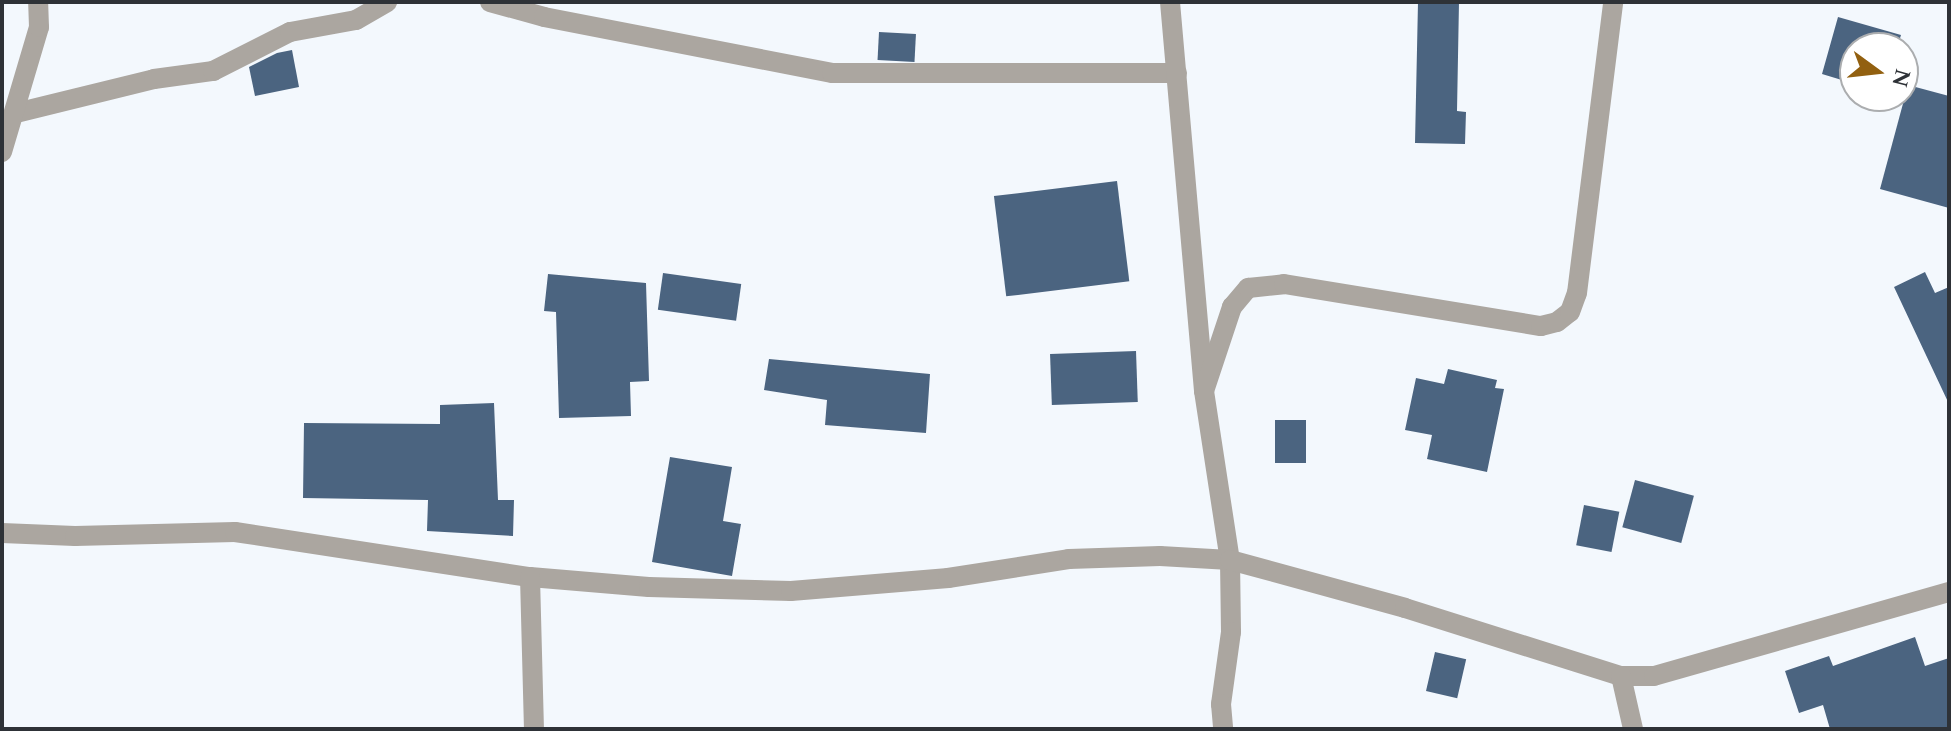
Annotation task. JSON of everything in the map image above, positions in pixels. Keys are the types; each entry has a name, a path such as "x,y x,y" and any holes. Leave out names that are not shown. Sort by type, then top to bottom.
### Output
{"street":[{"path":"2,152 39,27 38,2"},
{"path":"16,113 154,79 213,71 290,32 356,20 387,2"},
{"path":"490,2 544,17 832,73 1177,73"},
{"path":"1170,2 1204,391 1230,560 1231,632 1221,704 1223,729"},
{"path":"1204,391 1232,307 1248,288 1284,284 1541,326 1557,322 1570,312 1577,293 1613,2"},
{"path":"2,533 75,536 235,532 530,577 649,587 791,591 948,578 1069,559 1160,556 1230,560 1405,608 1621,676 1654,676 1949,592"},
{"path":"530,577 534,729"},
{"path":"1621,676 1633,729"}],"building":[{"path":"1418,2 1459,2 1457,111 1466,112 1465,144 1415,143"},
{"path":"1838,17 1890,32 1839,32 1839,79 1822,74"},
{"path":"879,32 916,34 914,62 878,60"},
{"path":"292,50 299,87 255,96 249,67 277,53"},
{"path":"1919,88 1949,96 1949,208 1880,189 1901,112 1919,112"},
{"path":"1117,181 1129,281 1006,296 994,196"},
{"path":"1925,272 1935,293 1949,287 1949,404 1894,287"},
{"path":"663,273 741,284 736,321 658,310"},
{"path":"548,274 646,283 649,381 630,382 631,416 559,418 556,312 544,311"},
{"path":"1136,351 1138,402 1052,405 1050,354"},
{"path":"769,359 930,374 926,433 825,425 827,400 764,390"},
{"path":"1448,369 1497,380 1495,388 1504,389 1487,472 1427,459 1432,435 1405,430 1416,378 1444,384"},
{"path":"494,403 498,500 514,500 513,536 427,531 428,500 303,498 304,423 440,424 440,405"},
{"path":"1275,420 1306,420 1306,463 1275,463"},
{"path":"670,457 732,467 723,521 741,524 732,576 652,562"},
{"path":"1635,480 1694,496 1681,543 1622,527"},
{"path":"1584,505 1619,512 1612,552 1576,545"},
{"path":"1915,637 1925,666 1949,658 1949,729 1830,729 1823,705 1799,713 1785,671 1829,656 1833,666"},
{"path":"1435,652 1466,659 1457,698 1426,691"}]}
